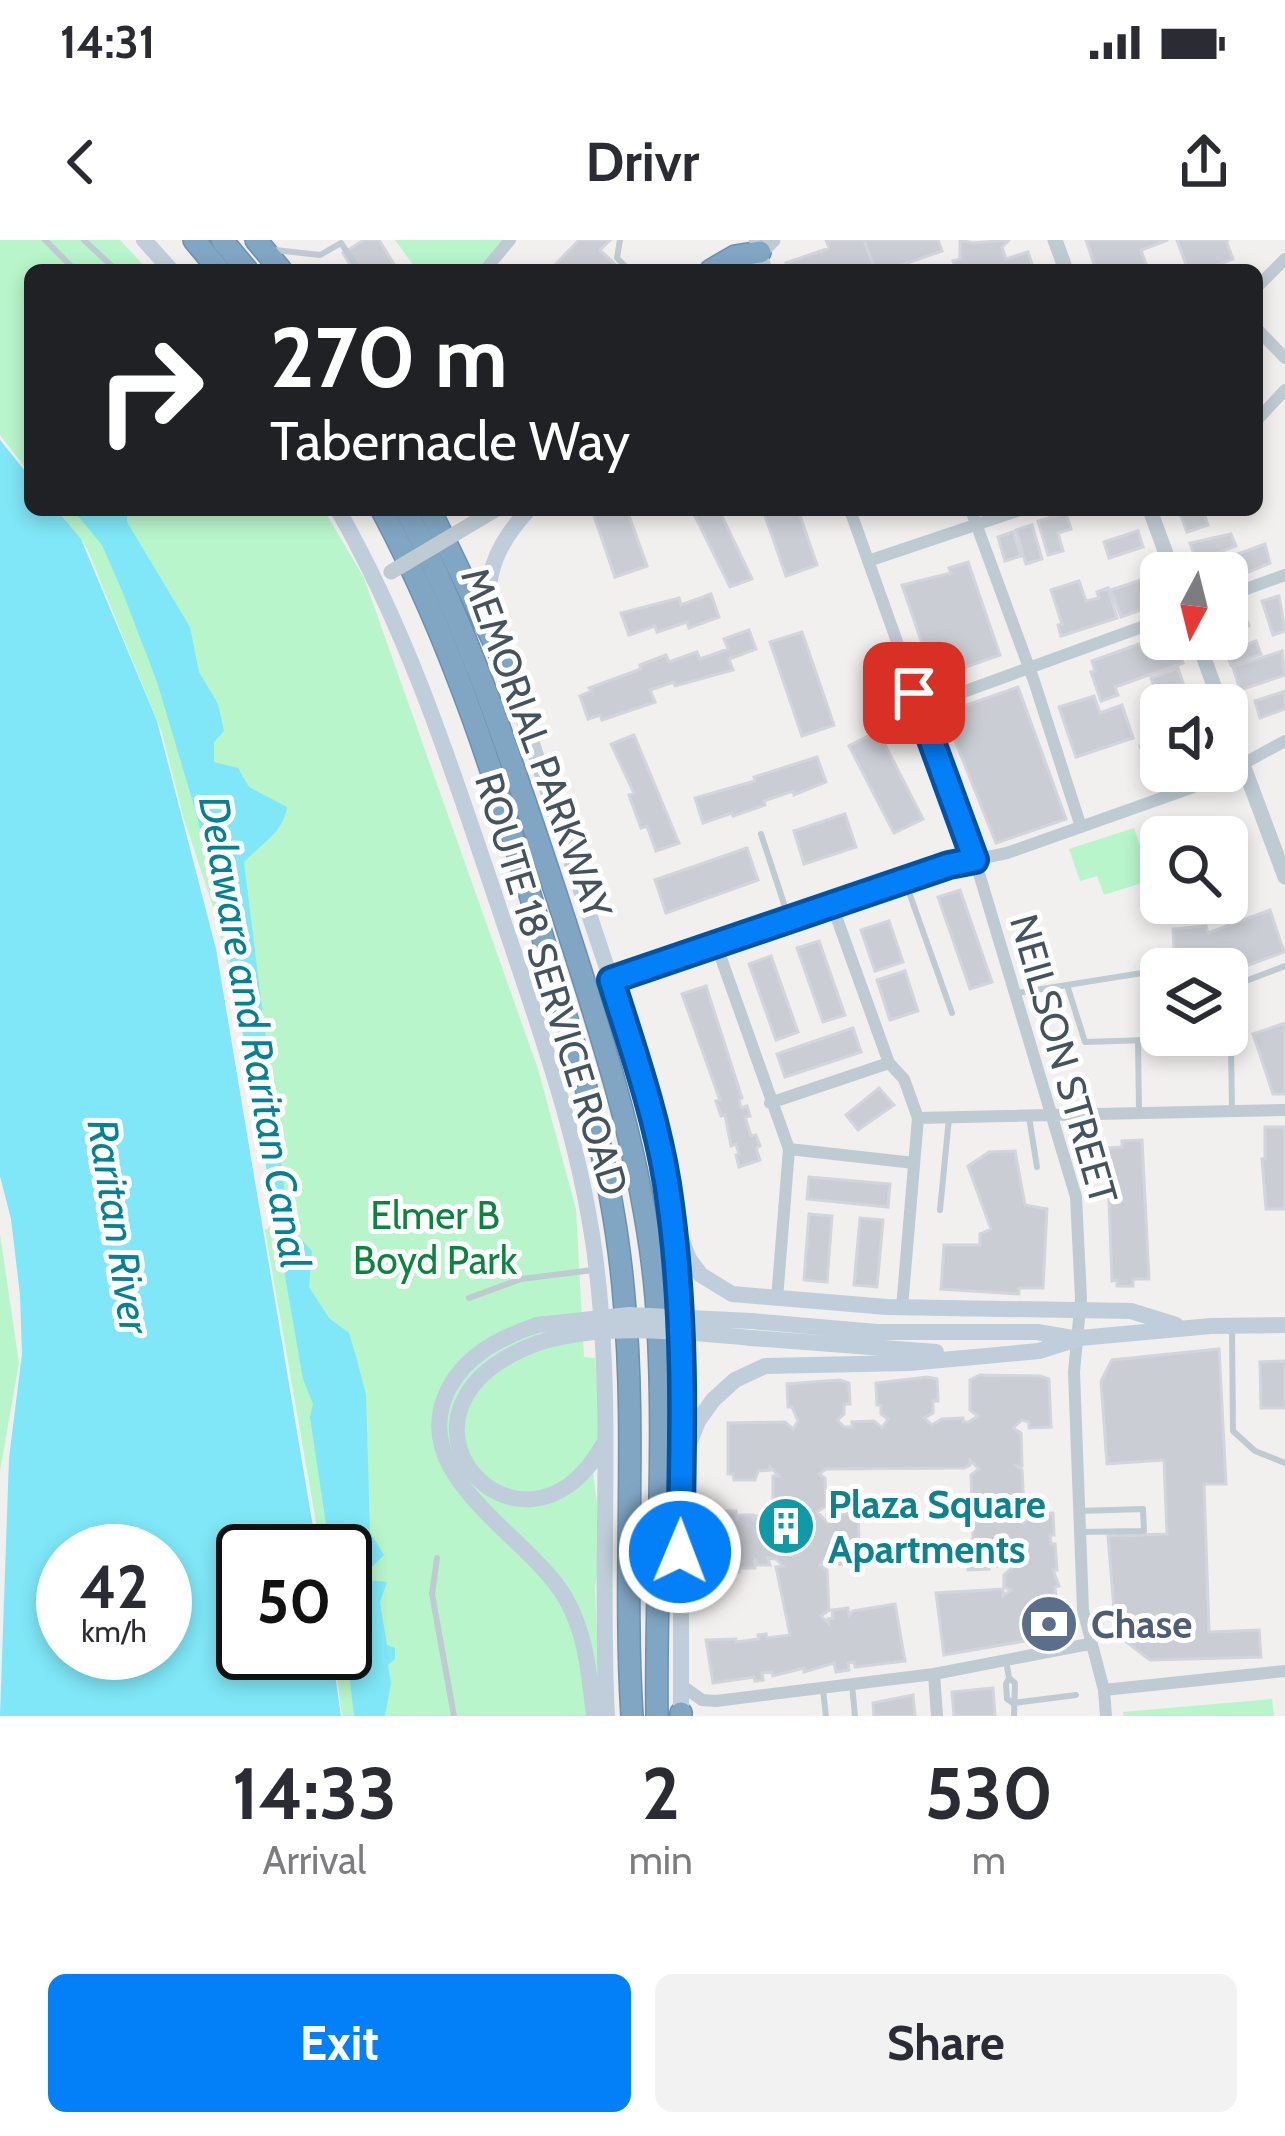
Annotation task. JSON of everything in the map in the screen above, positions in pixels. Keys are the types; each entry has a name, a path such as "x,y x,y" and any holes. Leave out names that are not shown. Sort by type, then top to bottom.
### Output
{"highway":[{"path":"194,240 215,264"},
{"path":"222,240 242,264"},
{"path":"721,264 735,256 764,251"},
{"name":"MEMORIAL PARKWAY","path":"385,516 446,644 487,752 573,1039 606,1170 621,1260 627,1339 632,1716"},
{"name":"MEMORIAL PARKWAY","path":"409,516 459,621 503,736 599,1028 638,1173 652,1264 659,1358 657,1716"},
{"path":"433,516 504,663"}],"main road":[{"path":"144,240 166,264"},
{"name":"ROUTE 18 SERVICE ROAD","path":"342,516 383,576 551,1065 578,1159 597,1270 607,1716"},
{"path":"523,516 505,540 487,581 488,608 644,1086 686,1252 701,1275 733,1294 777,1299 902,1308 1131,1312 1189,1328"},
{"path":"668,1187 680,1325 681,1715"},
{"path":"594,1716 585,1650 568,1602 527,1548 461,1486 446,1462 440,1440 444,1399 462,1368 486,1348 629,1316 969,1354"},
{"path":"681,1474 704,1411 727,1386 755,1370 785,1363 909,1363 1039,1351 1080,1339 1232,1325 1285,1325"},
{"path":"751,1330 1037,1332 1080,1339"},
{"path":"538,1334 476,1378 464,1397 457,1433 471,1471 501,1494 547,1498 579,1479 603,1444"}],"street":[{"path":"490,264 510,240"},
{"path":"1263,281 1285,259"},
{"path":"1263,335 1285,358"},
{"path":"1263,414 1285,390"},
{"path":"383,576 485,516"},
{"name":"NEILSON STREET","path":"852,516 975,860 1076,1197 1080,1339 1074,1372 1083,1610 1106,1716"},
{"path":"973,516 1081,827"},
{"path":"868,562 1004,516"},
{"path":"1152,516 1165,552"},
{"path":"1248,588 1285,575"},
{"path":"919,708 1140,628"},
{"path":"1248,761 1285,741"},
{"path":"1248,780 1285,877"},
{"path":"611,980 904,880 1007,853 1179,792"},
{"path":"832,904 889,1063 904,1079 918,1118 902,1308"},
{"path":"716,944 789,1149 777,1299"},
{"path":"770,1103 889,1063"},
{"path":"918,1118 1285,1110"},
{"path":"789,1149 914,1163"},
{"path":"680,1683 710,1702 934,1674 1089,1644"},
{"path":"1104,1690 1285,1671"},
{"path":"934,1674 937,1716"}],"lane":[{"path":"46,240 69,264"},
{"path":"84,240 110,264"},
{"path":"267,254 320,255 341,243 354,264"},
{"path":"760,834 789,919"},
{"path":"904,880 952,1013"},
{"path":"1248,980 1285,966"},
{"path":"1017,993 1140,973"},
{"path":"1067,985 1084,1042 1138,1040 1139,1114"},
{"path":"1231,1056 1232,1111"},
{"path":"1029,1117 1037,1167"},
{"path":"940,1210 949,1118"},
{"path":"470,1298 521,1279 597,1270"},
{"path":"1232,1325 1233,1431 1255,1451 1285,1463"},
{"path":"1079,1510 1143,1509 1144,1532 1080,1532"},
{"path":"437,1558 432,1594 454,1716"},
{"path":"1006,1660 1015,1683 1014,1716"},
{"path":"852,1685 855,1716"},
{"path":"824,1689 826,1716"},
{"path":"1013,1703 1076,1695"}],"green space":[{"path":"0,240 120,240 142,264 24,264 24,466 0,435"},
{"path":"395,240 508,240 488,264 413,264"},
{"name":"Elmer B Boyd Park","path":"63,516 328,516 364,578 538,1069 576,1209 584,1357 595,1358 603,1444 592,1464 603,1550 595,1587 600,1716 342,1716 337,1680 372,1680 372,1524 316,1524 265,1230 290,1216 214,910 162,733 87,548"},
{"path":"1134,828 1140,846 1140,884 1104,895 1097,876 1080,881 1069,849"},
{"path":"0,1234 19,1363 0,1471"},
{"path":"1272,1699 1274,1716 1124,1716 1123,1712"}],"water":[{"name":"Raritan River","path":"0,440 24,470 24,516 62,516 81,539 157,721 216,949 312,1524 216,1524 216,1680 336,1680 341,1716 0,1716 9,1458 22,1354 11,1219 0,1176"},
{"name":"Delaware and Raritan Canal","path":"78,516 127,516 190,627 199,672 218,704 224,731 214,742 214,762 238,768 249,787 287,807 276,831 244,862 289,1226 312,1251 309,1287 329,1318 349,1333 366,1395 370,1524 326,1524 310,1417 313,1404 303,1379 227,943 197,816 157,682 102,545"},
{"path":"372,1535 384,1555 372,1567"},
{"path":"372,1580 387,1582 380,1602 387,1645 395,1648 395,1659 388,1665 391,1683 385,1716 354,1716 350,1680 372,1680"}],"building":[{"path":"364,240 379,240 394,264 349,264 343,253"},
{"path":"579,240 610,240 600,250 615,264 556,264"},
{"path":"826,240 864,240 873,264 786,264 829,248"},
{"path":"864,240 938,240 942,251 904,264 873,264"},
{"path":"960,240 1009,240 1002,247 1006,259 1028,252 1032,264 954,264 960,259"},
{"path":"1086,240 1168,240 1141,250 1146,264 1094,264"},
{"path":"1177,240 1229,240 1233,259 1220,264 1186,264"},
{"path":"594,516 629,516 647,566 615,577"},
{"path":"695,516 722,516 752,579 730,587"},
{"path":"765,516 800,516 817,565 786,576"},
{"path":"1067,516 1071,529 1058,533 1063,551 1048,555 1038,521"},
{"path":"1181,516 1205,516 1208,525 1187,532"},
{"path":"1032,525 1042,559 1026,564 1016,530"},
{"path":"1138,531 1143,547 1109,558 1104,542"},
{"path":"1013,532 1021,556 1005,561 998,537"},
{"path":"1231,534 1236,546 1220,552 1193,552 1190,543"},
{"path":"1265,544 1270,563 1248,572 1248,552 1243,552"},
{"path":"968,562 1000,655 934,678 902,585 951,573 949,568"},
{"path":"1140,580 1140,610 1121,617 1111,590"},
{"path":"1079,581 1086,601 1099,598 1097,592 1108,588 1117,618 1061,636 1051,590"},
{"path":"711,594 719,617 689,628 687,622 629,635 621,613 679,598 681,605"},
{"path":"1279,596 1285,631 1273,635 1262,601"},
{"path":"749,630 756,649 729,659 733,670 650,690 655,702 602,720 600,715 588,719 580,696 589,688 666,655 669,662 697,652 700,659 728,649 724,639"},
{"path":"802,632 834,725 802,736 770,642"},
{"path":"1256,641 1261,654 1248,659 1248,644"},
{"path":"1140,644 1140,660 1183,663 1115,687 1118,695 1101,701 1092,661"},
{"path":"1282,651 1285,675 1248,687 1238,684 1233,667"},
{"path":"1178,668 1183,683 1153,684 1151,678"},
{"path":"1018,687 1066,819 996,843 944,713"},
{"path":"1285,691 1285,709 1260,718 1255,701"},
{"path":"1094,696 1100,713 1122,705 1133,738 1076,757 1059,707"},
{"path":"878,731 923,819 894,833 849,746"},
{"path":"634,735 679,843 656,851 647,826 641,828 629,795 634,793 611,744"},
{"path":"817,757 826,782 703,823 695,798"},
{"path":"845,814 856,847 804,864 794,831"},
{"path":"747,848 758,880 666,913 655,880"},
{"path":"960,890 992,982 970,989 938,897"},
{"path":"1270,910 1284,952 1248,965 1248,948 1174,948 1173,929 1206,926 1208,933 1248,924 1248,918"},
{"path":"889,921 903,962 875,971 861,930"},
{"path":"819,941 845,1015 823,1022 797,948"},
{"path":"771,956 798,1032 776,1040 749,964"},
{"path":"905,971 918,1011 890,1020 877,980"},
{"path":"706,986 742,1098 741,1108 747,1106 751,1136 756,1135 760,1146 756,1148 760,1160 739,1167 736,1144 731,1146 725,1115 721,1116 716,1101 720,1100 682,994"},
{"path":"1285,1023 1285,1094 1273,1094 1253,1034"},
{"path":"853,1028 861,1052 785,1077 777,1054"},
{"path":"879,1088 894,1105 858,1130 846,1115"},
{"path":"1265,1127 1285,1127 1285,1209 1266,1209"},
{"path":"1142,1140 1149,1279 1117,1286 1117,1280 1112,1281 1107,1148"},
{"path":"1015,1151 1025,1205 1047,1209 1043,1288 1019,1288 1019,1294 941,1289 944,1245 980,1245 980,1234 991,1229 968,1166 989,1152"},
{"path":"809,1177 890,1184 888,1207 807,1199"},
{"path":"809,1214 832,1216 827,1282 804,1280"},
{"path":"860,1218 883,1220 877,1287 854,1285"},
{"path":"1219,1349 1226,1484 1204,1484 1209,1632 1259,1630 1261,1657 1150,1660 1116,1634 1108,1536 1167,1534 1164,1460 1107,1464 1101,1381 1112,1360"},
{"path":"1285,1361 1285,1408 1261,1408 1260,1362"},
{"name":"Plaza Square Apartments","path":"980,1375 1049,1379 1051,1427 1029,1428 1029,1422 1022,1420 1013,1428 1021,1433 1022,1466 1017,1466 1022,1470 1024,1509 1018,1509 1019,1517 1023,1523 1033,1514 1053,1513 1054,1535 1050,1535 1059,1586 1055,1587 1059,1635 944,1655 936,1593 1003,1589 1003,1596 1011,1590 1004,1587 1004,1575 1012,1568 1003,1560 996,1560 996,1566 988,1563 989,1569 968,1570 967,1548 973,1539 971,1475 979,1469 970,1460 964,1468 826,1469 819,1474 825,1478 826,1506 817,1512 827,1522 827,1515 858,1513 860,1563 828,1565 828,1556 820,1565 827,1570 829,1610 821,1616 829,1624 832,1610 848,1608 849,1615 895,1604 905,1661 855,1667 854,1662 848,1663 849,1670 836,1672 834,1663 804,1672 804,1668 773,1676 762,1673 763,1680 713,1683 706,1640 736,1642 759,1639 758,1635 790,1635 776,1567 783,1566 776,1559 768,1558 770,1565 758,1565 755,1560 755,1568 739,1568 739,1572 720,1572 720,1565 713,1565 716,1511 736,1511 737,1519 753,1515 753,1521 755,1516 768,1516 772,1523 782,1514 773,1509 773,1476 779,1476 770,1467 758,1471 755,1480 734,1480 728,1474 728,1423 785,1422 793,1429 798,1421 788,1407 787,1384 840,1380 849,1383 850,1404 844,1404 844,1414 837,1420 844,1427 874,1421 882,1428 888,1419 877,1405 876,1383 927,1377 937,1379 938,1401 933,1401 933,1413 924,1418 932,1425 942,1419 969,1422 978,1416 970,1410 970,1380"},
{"path":"993,1688 995,1716 954,1716 952,1692"},
{"path":"913,1695 915,1716 874,1716 873,1703"}],"place":[{"name":"Plaza Square Apartments","path":"786,1526"},
{"name":"Chase","path":"1049,1624"}],"route":[{"path":"680,1552 682,1366 668,1187 644,1086 611,980 975,860 914,693"}]}
